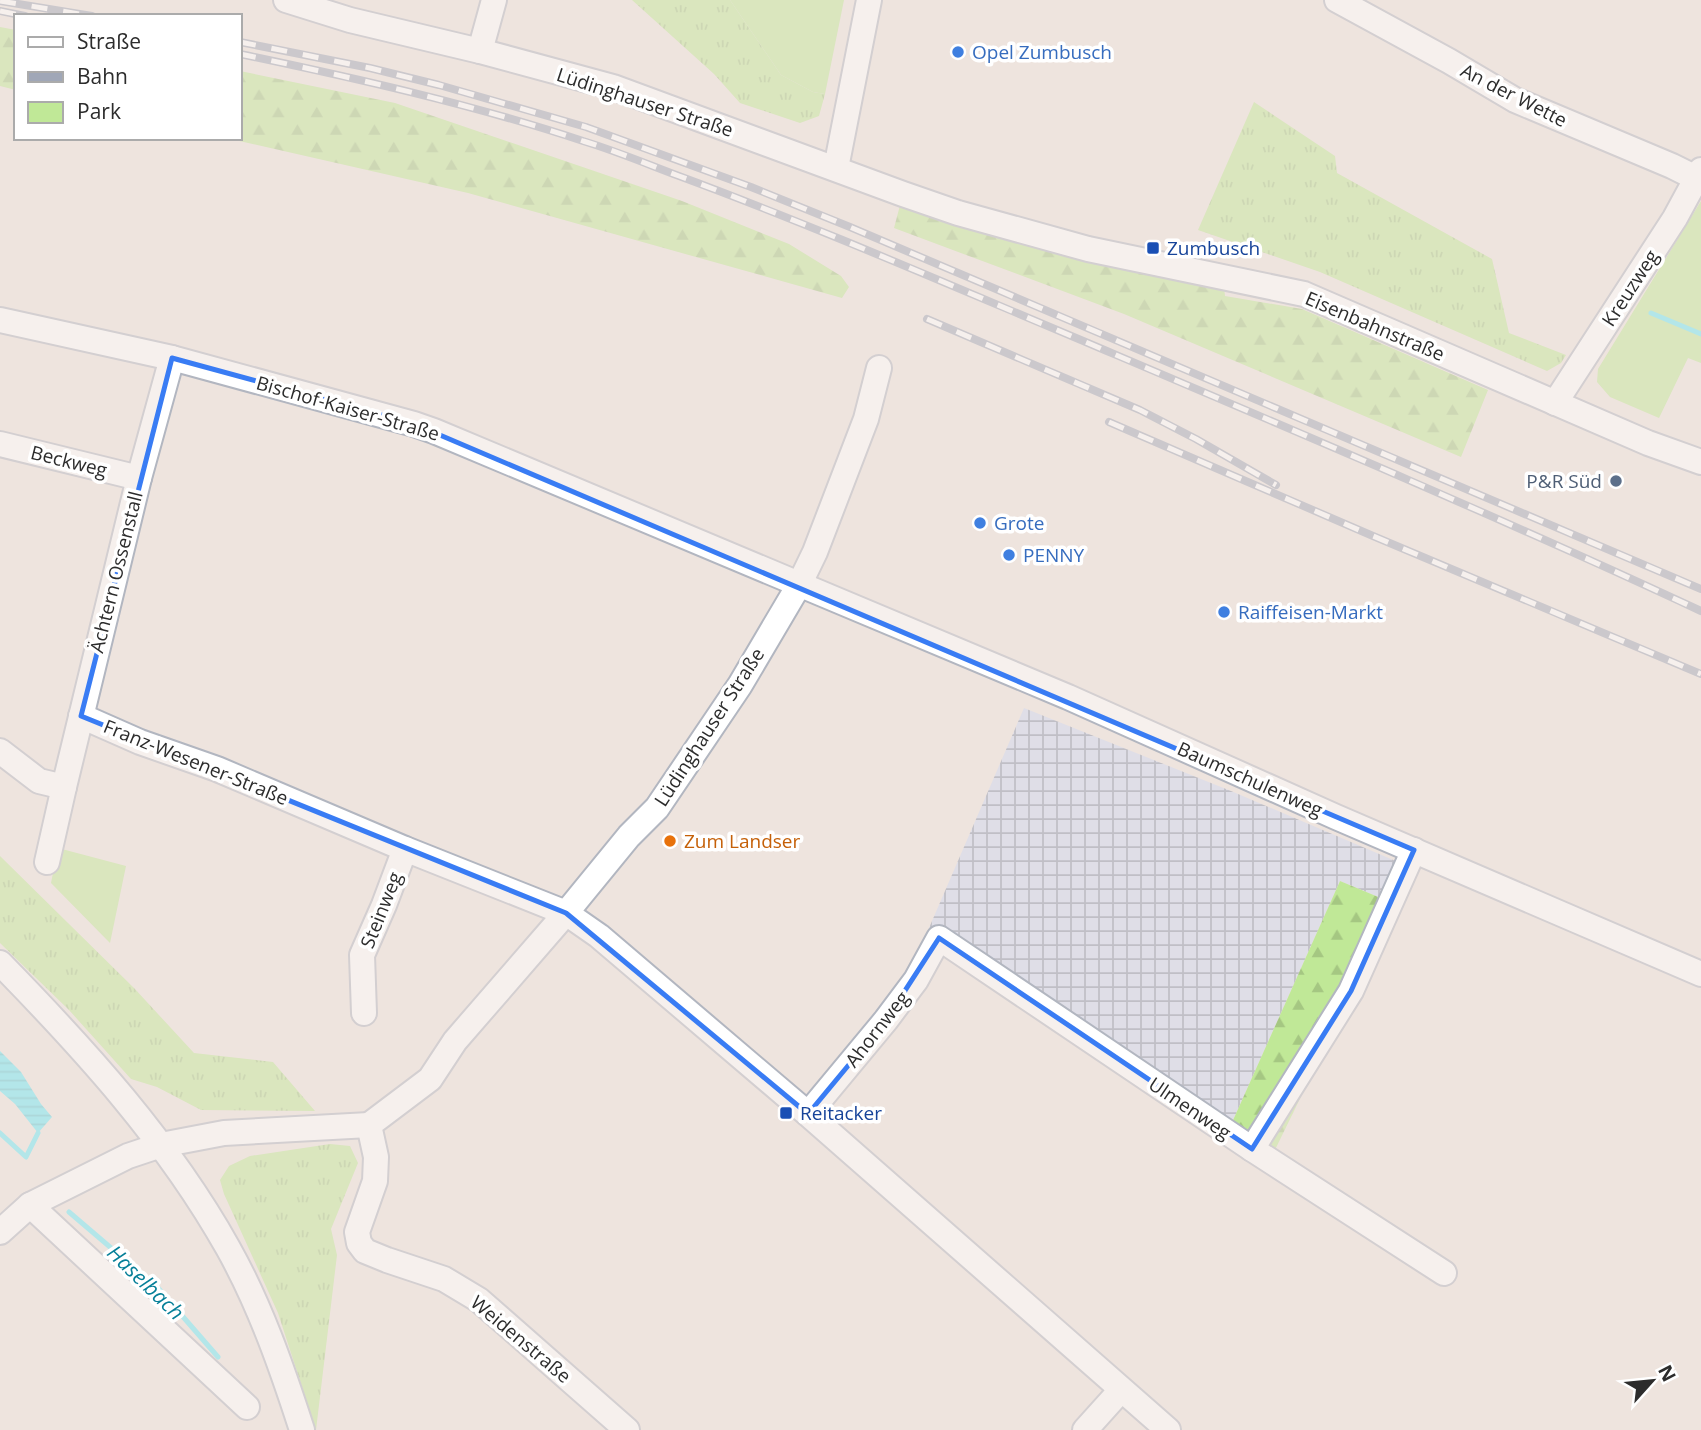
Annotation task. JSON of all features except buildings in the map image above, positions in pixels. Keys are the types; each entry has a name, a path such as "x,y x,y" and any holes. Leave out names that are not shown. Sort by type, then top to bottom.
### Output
{"street":[{"name":"Lüdinghauser Straße","path":"286,0 350,20 613,87 836,168"},
{"path":"480,51 494,0"},
{"path":"836,168 869,0"},
{"name":"An der Wette","path":"1338,0 1515,100 1672,166 1698,174"},
{"name":"Eisenbahnstraße","path":"836,168 958,213 1088,249 1304,294 1555,404 1701,462"},
{"name":"Kreuzweg","path":"1555,404 1675,218 1698,174"},
{"name":"Bischof-Kaiser-Straße","path":"0,320 172,358 414,424 799,585"},
{"name":"Ächtern Ossenstall","path":"47,862 139,478 172,358"},
{"name":"Lüdinghauser Straße","path":"369,1125 430,1080 456,1041 629,836 657,808 740,685 816,552 866,419 879,368"},
{"name":"Beckweg","path":"0,444 139,478"},
{"name":"Baumschulenweg","path":"799,585 1068,697 1336,817 1701,974"},
{"name":"Franz-Wesener-Straße","path":"81,716 140,742 217,769 405,849"},
{"path":"0,751 39,781 64,787"},
{"path":"405,849 566,913 598,936 808,1114 1168,1430"},
{"name":"Steinweg","path":"364,1013 362,955 405,849"},
{"path":"1252,1149 1352,991 1414,850"},
{"name":"Ulmenweg","path":"939,938 1252,1149 1444,1273"},
{"name":"Ahornweg","path":"808,1114 916,980 939,938"},
{"path":"0,963 59,1025 161,1144 177,1167 228,1249 262,1318 302,1430"},
{"path":"0,1232 30,1205 128,1156 161,1144 223,1133 369,1125"},
{"name":"Weidenstraße","path":"369,1125 376,1157 375,1181 357,1232 359,1243 365,1251 444,1279 479,1300 627,1430"},
{"path":"30,1205 247,1407"},
{"path":"1085,1430 1121,1390"}],"highlighted area":[{"path":"172,358 414,424 1414,850 1351,991 1252,1149 939,938 886,1020 808,1114 566,913 81,716"}],"shaded area":[{"path":"1024,708 1231,791 1412,868 1395,904 1340,881 1230,1127 1146,1078 929,928"}],"green space":[{"path":"632,0 730,0 781,75 813,92 825,94 819,116 800,123 740,103 714,74"},
{"path":"730,0 844,0 825,94 813,92 781,75"},
{"path":"0,27 14,30 14,90 0,86"},
{"path":"242,71 395,103 682,201 789,244 841,276 849,287 842,298 468,193 235,140 242,140"},
{"path":"1254,102 1335,156 1337,173 1492,259 1509,333 1566,355 1561,363 1547,371 1320,272 1198,230"},
{"path":"903,194 1223,278 1225,296 1302,309 1488,390 1461,457 1124,314 894,228"},
{"path":"1701,201 1701,363 1688,358 1659,418 1610,397 1597,382 1598,369"},
{"path":"58,848 126,866 110,943 51,883"},
{"path":"0,856 134,988 194,1053 273,1062 315,1111 201,1110 157,1087 131,1079 69,1010 0,943"},
{"path":"1340,881 1395,904 1272,1156 1230,1127"},
{"path":"330,1144 350,1146 358,1163 331,1229 337,1255 316,1430 278,1313 220,1180 229,1166 250,1156"}],"water":[{"path":"0,1051 21,1072 52,1117 38,1133 15,1104 0,1091"}],"waterway":[{"path":"1651,313 1701,334"},
{"name":"Haselbach","path":"0,1133 26,1157 38,1133"},
{"name":"Haselbach","path":"69,1212 158,1288 218,1357"}],"railway":[{"path":"0,1 80,14"},
{"path":"0,11 15,14"},
{"path":"242,42 439,85 586,127 751,187 1701,589"},
{"path":"242,54 370,82 498,115 607,149 731,195 1319,441 1701,611"},
{"path":"927,319 1140,410 1276,485"},
{"path":"1109,422 1701,674"}],"place":[{"name":"Opel Zumbusch","path":"958,52"},
{"name":"Zumbusch","path":"1153,248"},
{"name":"P&R Süd","path":"1616,481"},
{"name":"Grote","path":"980,523"},
{"name":"PENNY","path":"1009,555"},
{"name":"Raiffeisen-Markt","path":"1224,612"},
{"name":"Zum Landser","path":"670,841"},
{"name":"Reitacker","path":"786,1113"}]}
